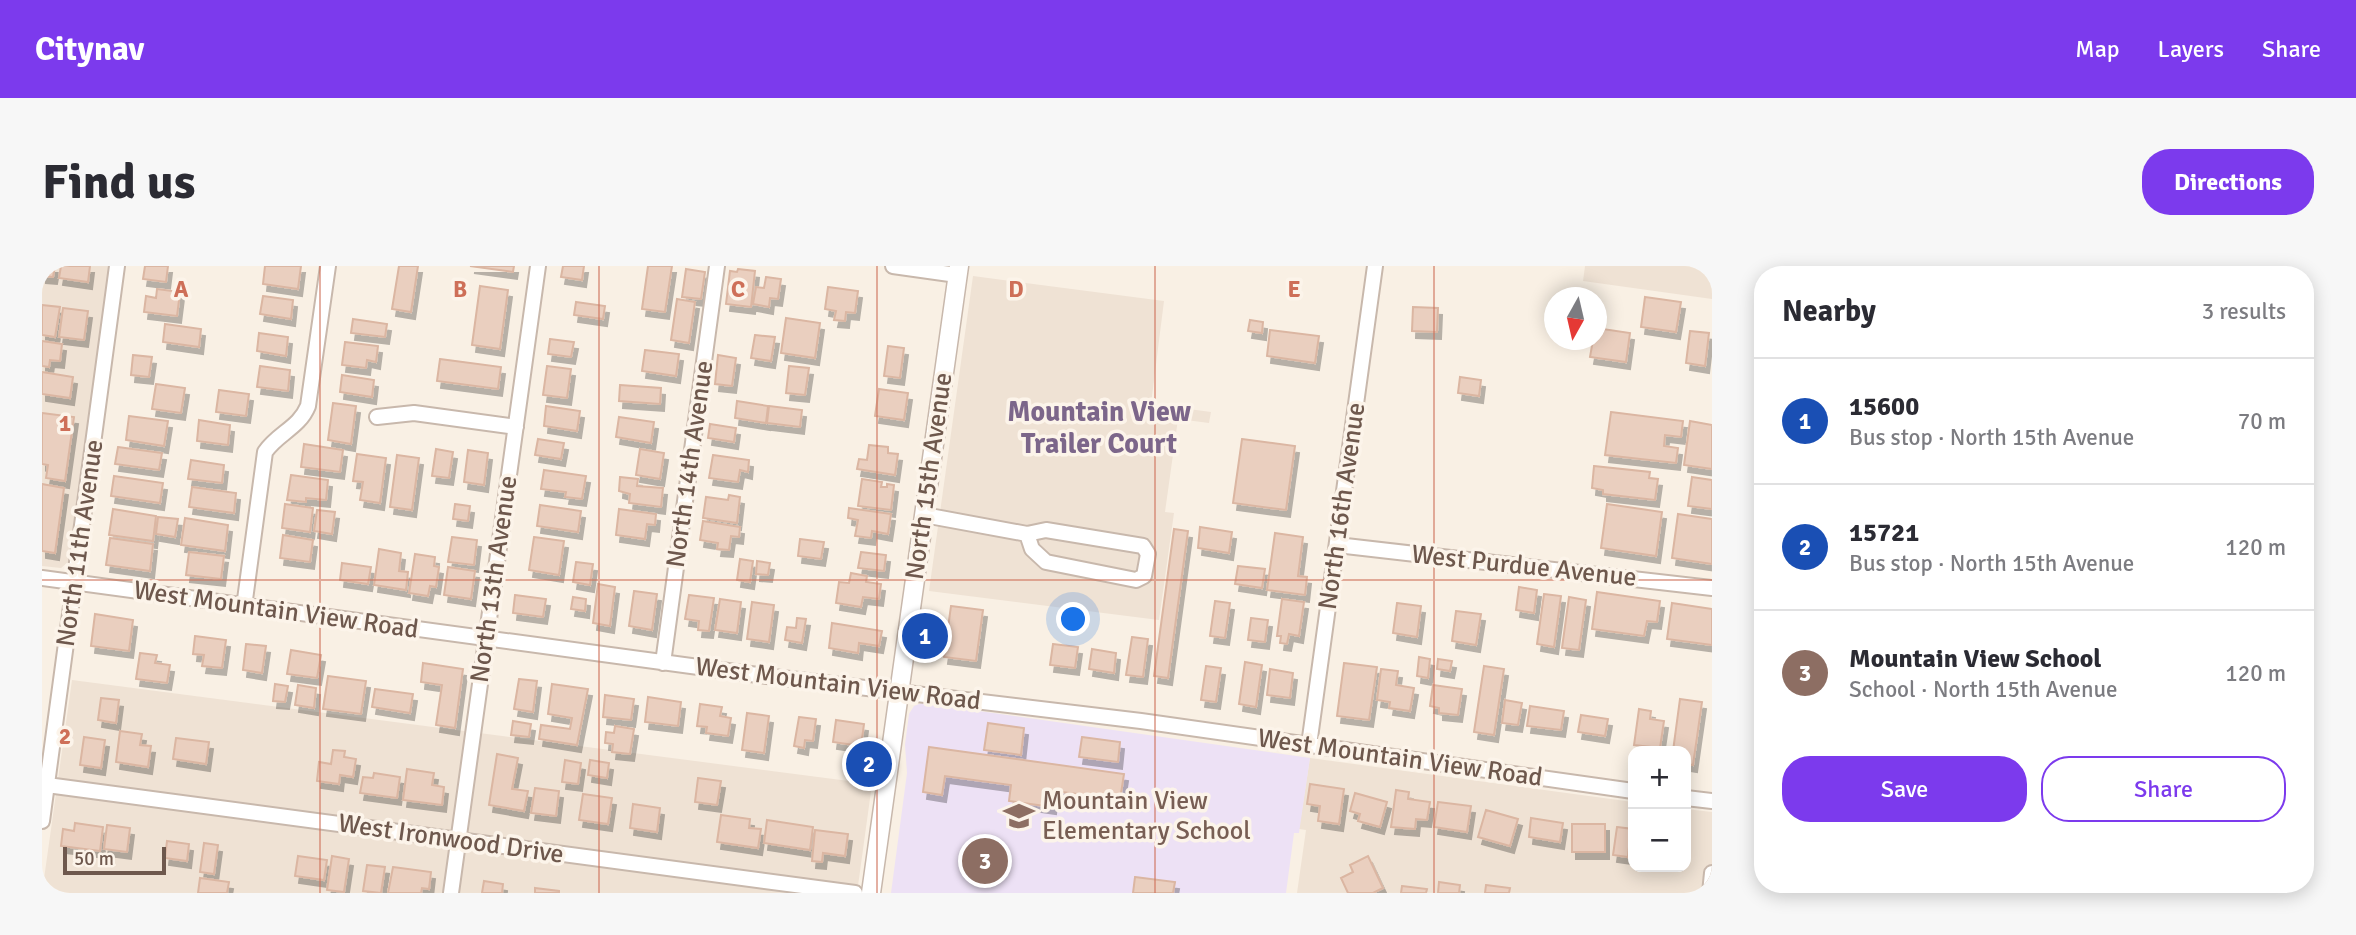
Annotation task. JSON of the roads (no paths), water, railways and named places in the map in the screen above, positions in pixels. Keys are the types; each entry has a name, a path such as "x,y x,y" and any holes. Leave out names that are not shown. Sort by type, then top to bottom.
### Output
{"street":[{"name":"North 11th Avenue","path":"42,821 117,266"},
{"path":"244,607 265,452 274,439 303,418 308,406 328,266"},
{"name":"North 13th Avenue","path":"451,893 538,266"},
{"name":"North 14th Avenue","path":"663,663 717,266"},
{"path":"893,266 958,270"},
{"name":"North 16th Avenue","path":"1309,745 1375,266"},
{"name":"North 15th Avenue","path":"871,893 958,270"},
{"path":"377,417 414,413 516,427"},
{"path":"924,515 1027,534 1046,530 1143,546 1148,554 1144,576 1136,580 1046,562 1032,549 1027,534"},
{"name":"West Purdue Avenue","path":"1337,545 1712,588"},
{"name":"West Mountain View Road","path":"42,578 663,663 1141,721 1628,789"},
{"name":"West Ironwood Drive","path":"47,785 856,893"},
{"path":"1691,799 1712,802"},
{"path":"1710,893 1712,873"}],"place":[{"name":"15600","path":"925,636"},
{"name":"15721","path":"869,764"},
{"name":"Mountain View Elementary School","path":"1019,816"},
{"name":"Mountain View School","path":"985,861"}],"district":[{"name":"Mountain View Trailer Court","path":"1099,428"}]}
